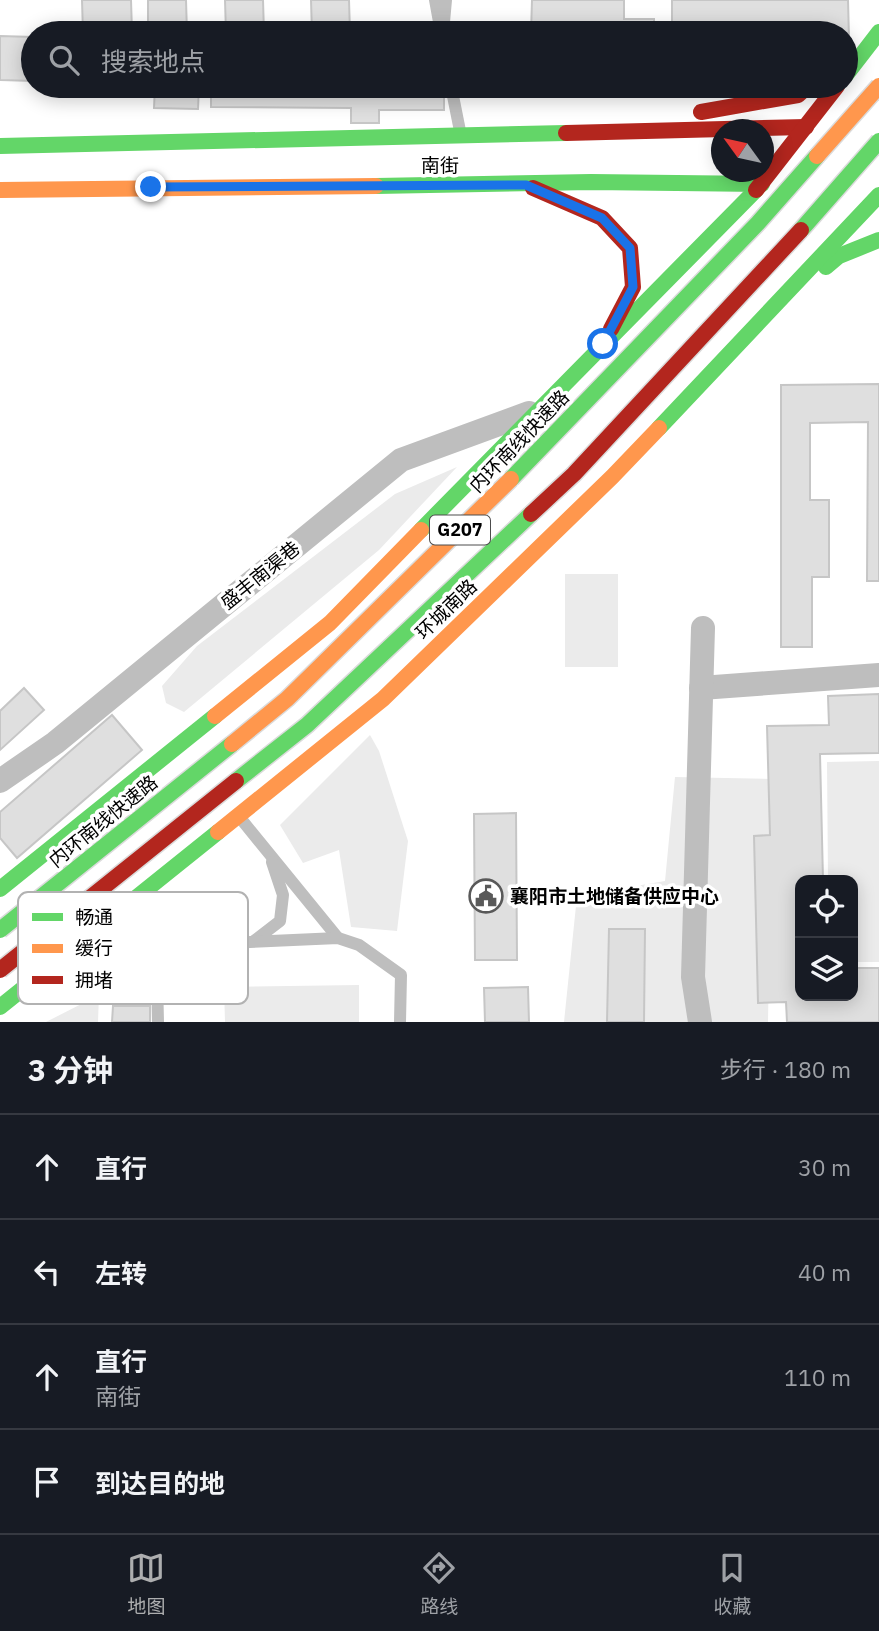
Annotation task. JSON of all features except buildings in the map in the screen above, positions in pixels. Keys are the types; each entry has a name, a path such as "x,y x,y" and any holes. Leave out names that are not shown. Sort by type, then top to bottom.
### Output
{"main road":[{"path":"858,41 879,23"},
{"path":"858,59 879,32"},
{"name":"内环南线快速路","path":"47,892 287,699 490,501 758,223 879,86"},
{"path":"591,132 776,98"},
{"path":"0,889 330,623 762,184 828,98"},
{"name":"南街","path":"0,146 867,126"},
{"name":"G207","path":"97,892 307,724 574,474 791,241 879,141"},
{"name":"南街","path":"0,190 526,185 591,182 762,184 866,177"},
{"path":"526,185 602,218 630,248 633,287 603,344"},
{"name":"环城南路","path":"144,892 383,699 612,477 879,195"},
{"path":"721,362 839,256 879,240"},
{"name":"内环南线快速路","path":"0,930 18,916"},
{"name":"G207","path":"0,970 18,956"},
{"name":"环城南路","path":"0,1007 18,993"}],"street":[{"name":"盛丰南渠巷","path":"0,781 55,743 401,460 541,408"},
{"path":"700,1022 693,977 703,628"},
{"path":"701,688 879,675"}],"lane":[{"path":"435,0 439,21"},
{"path":"443,21 446,0"},
{"path":"453,98 461,135"},
{"path":"239,816 338,938"},
{"path":"254,941 280,921 282,895 269,853"},
{"path":"248,941 338,938 359,945 401,975 400,1022"},
{"path":"158,1004 158,1022"}],"shaded area":[{"path":"457,467 379,550 184,712 166,703 162,686 197,646 395,494"},
{"path":"565,574 618,574 618,667 565,667"},
{"path":"370,735 379,751 408,841 397,931 351,927 339,850 303,863 280,825"},
{"path":"879,761 879,962 858,962 858,875 828,875 827,762"},
{"path":"675,777 772,779 768,1022 564,1022 577,896 665,881"},
{"path":"359,985 359,1022 225,1022 224,1004 248,1004 248,987"},
{"path":"81,1004 99,1004 98,1022 46,1022"}],"traffic: fast":[{"path":"858,59 879,32"},
{"path":"0,146 566,133"},
{"path":"801,230 879,141"},
{"path":"511,479 758,223 817,156"},
{"path":"376,186 591,182 762,184"},
{"path":"421,530 756,190"},
{"path":"659,428 879,195"},
{"path":"826,267 839,256 879,240"},
{"path":"236,781 307,725 531,514"},
{"path":"0,889 215,716"},
{"path":"47,892 232,744"},
{"path":"143,892 218,832"},
{"path":"0,930 18,916"},
{"path":"0,1007 18,993"}],"traffic: slow":[{"path":"817,156 879,86"},
{"path":"0,190 376,186"},
{"path":"218,832 383,699 659,428"},
{"path":"232,744 287,699 511,479"},
{"path":"215,716 330,623 421,530"}],"traffic: jam":[{"path":"701,112 781,98"},
{"path":"756,190 828,98"},
{"path":"566,133 806,127"},
{"path":"533,188 602,218 630,248 633,287 611,329"},
{"path":"531,514 574,474 801,230"},
{"path":"97,892 236,781"},
{"path":"0,970 18,956"}],"place":[{"name":"襄阳市土地储备供应中心","path":"486,896"}],"route":[{"path":"151,187 526,185 602,218 630,248 633,287 603,344"}]}
